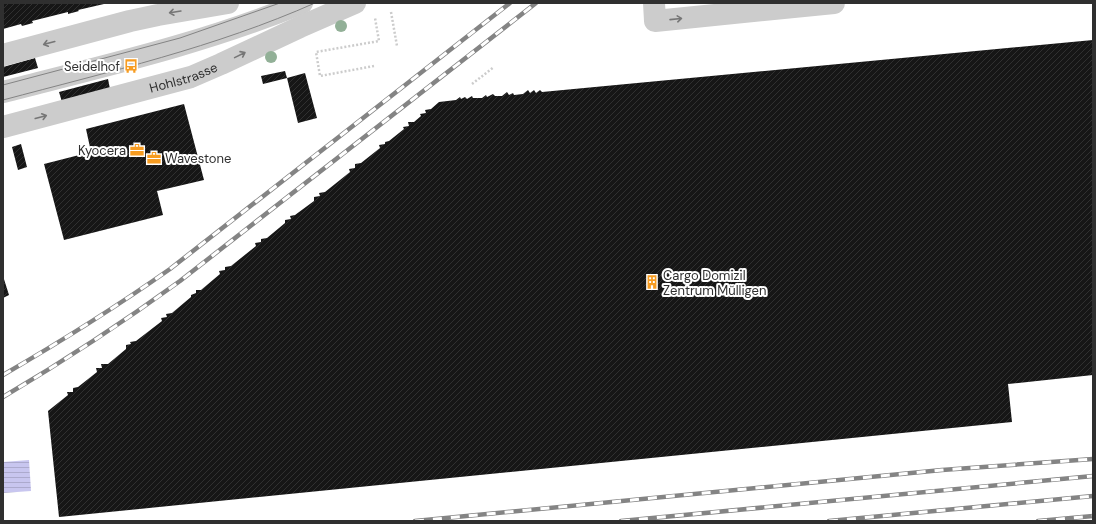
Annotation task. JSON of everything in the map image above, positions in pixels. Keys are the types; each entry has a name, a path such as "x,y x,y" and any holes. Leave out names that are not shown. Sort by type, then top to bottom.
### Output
{"street":[{"path":"3,55 130,21 228,3"},
{"path":"3,92 167,50 271,16 302,3"},
{"path":"654,3 655,21 834,3"},
{"name":"Hohlstrasse","path":"3,127 191,77 300,26 364,8"}],"path":[{"path":"364,8 379,41 316,52 320,76 374,66"},
{"path":"391,12 397,46"},
{"path":"472,84 494,67"}],"water":[{"path":"29,460 31,491 3,493 3,462"}],"building":[{"path":"3,3 104,4 68,14 68,12 32,21 33,23 22,26 21,24 3,29"},
{"name":"Cargo Domizil Zentrum Mülligen","path":"1093,40 1093,375 1008,384 1012,422 59,517 48,411 68,395 67,392 73,392 73,388 78,387 97,372 96,368 102,368 101,364 108,364 126,349 126,345 131,344 130,342 136,341 162,321 161,318 167,317 166,314 172,313 191,297 191,295 196,293 196,290 201,290 220,274 219,271 225,270 225,267 231,266 256,246 255,243 261,242 261,239 267,238 285,223 285,220 291,219 290,216 295,215 314,201 314,197 320,196 319,193 325,192 350,172 349,169 355,168 355,164 361,163 380,148 379,145 385,144 385,142 389,141 404,129 403,127 409,126 408,122 414,122 421,116 420,114 426,113 425,110 431,109 439,102 456,100 460,97 461,99 465,97 467,99 472,96 473,98 482,98 486,95 487,97 493,94 495,96 502,96 507,92 509,95 513,93 514,95 523,94 528,90 530,93 534,90 536,93 540,90 542,92"},
{"path":"35,58 38,68 3,77 3,67"},
{"path":"285,71 287,78 263,84 261,76"},
{"path":"305,73 317,118 298,123 287,78"},
{"path":"108,79 110,89 62,102 59,92"},
{"path":"184,104 204,180 157,191 163,215 64,240 44,164 91,152 86,129"},
{"path":"21,144 27,167 18,170 12,147"},
{"path":"3,276 9,295 3,298"}],"tram line":[{"path":"3,85 180,38 280,3"},
{"path":"3,100 122,69 200,46 277,19 315,3"}],"railway":[{"path":"3,375 88,324 170,269 510,3"},
{"path":"3,397 93,341 180,281 536,3"},
{"path":"415,521 942,470 1093,459"},
{"path":"621,521 1093,476"},
{"path":"829,521 1093,496"},
{"path":"1038,521 1093,516"}],"place":[{"name":"Seidelhof","path":"131,66"},
{"name":"Kyocera","path":"137,150"},
{"name":"Wavestone","path":"154,158"},
{"name":"Cargo Domizil Zentrum Mülligen","path":"652,282"}]}
